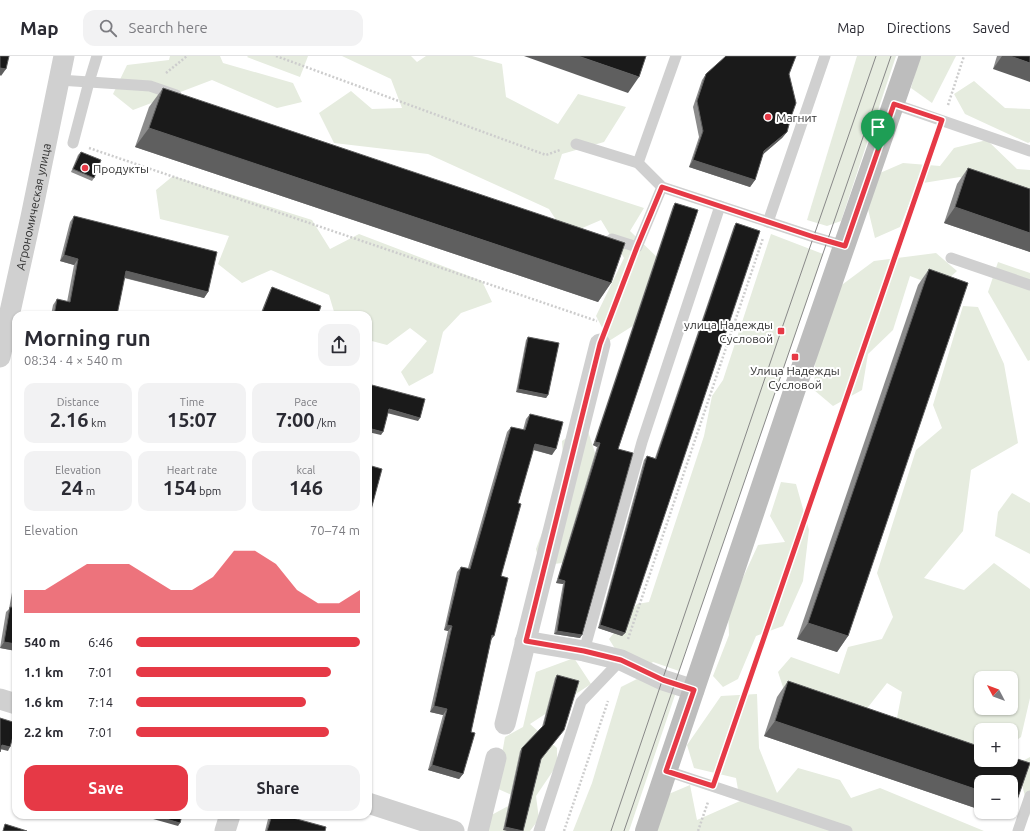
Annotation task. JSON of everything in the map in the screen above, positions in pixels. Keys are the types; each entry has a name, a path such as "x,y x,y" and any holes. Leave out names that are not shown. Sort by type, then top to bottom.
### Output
{"main road":[{"path":"646,831 804,362 910,56"}],"street":[{"name":"Агрономическая улица","path":"0,356 31,217 64,56"},
{"path":"505,724 604,334"},
{"path":"526,641 584,651 621,660 663,680 694,690"},
{"path":"0,699 12,703"},
{"path":"478,831 496,758"},
{"path":"372,804 454,831"},
{"path":"225,831 229,819"}],"lane":[{"path":"73,142 97,56"},
{"path":"638,163 676,56"},
{"path":"768,222 825,56"},
{"path":"59,80 150,86 188,99"},
{"path":"894,104 1030,151"},
{"path":"576,144 638,163 662,187 845,246"},
{"path":"600,234 637,247 662,187"},
{"path":"584,651 642,442 720,206"},
{"path":"951,258 1030,285"},
{"path":"539,831 581,702 621,660"},
{"path":"666,771 847,831"},
{"path":"1018,831 1030,796"}],"path":[{"path":"150,86 187,56"},
{"path":"276,56 546,155 576,144"},
{"path":"698,831 964,56"},
{"path":"73,142 604,334 637,247"},
{"path":"621,660 768,222"},
{"path":"564,831 609,697"}],"shaded area":[{"path":"170,56 220,56 223,63 293,83 302,102 277,108 212,80 133,110 113,94 127,65 169,60"},
{"path":"308,56 300,77 247,57"},
{"path":"342,56 411,56 417,62 426,56 472,56 502,64 506,97 558,124 578,94 626,107 604,142 562,154 554,179 644,208 630,231 662,262 639,322 609,341 596,316 624,258 601,220 566,235 549,209 428,154 334,143 319,113 351,91 372,109 402,108 391,79"},
{"path":"857,56 896,56 841,221 827,226 807,220"},
{"path":"920,56 956,56 932,103 911,88"},
{"path":"974,81 1005,108 1030,109 1030,142 1028,143 965,114 954,94"},
{"path":"987,140 1017,169 1030,170 1030,202 960,177 917,184 900,227 875,238 867,205 880,173 903,163 940,166 954,148"},
{"path":"173,176 312,220 330,249 359,234 482,281 492,302 461,313 443,332 433,373 409,386 401,372 427,341 410,328 387,345 372,341 372,311 334,311 329,295 271,270 242,283 218,264 229,236 160,219 156,190"},
{"path":"771,234 823,254 679,671 653,662 645,667 617,652 609,639 637,604 649,602 704,436 712,396 723,380"},
{"path":"936,253 957,271 939,287 910,276 893,330 868,354 862,390 833,406 814,390 816,346 839,287 874,261"},
{"path":"998,262 1030,273 1030,360 1028,361 988,292"},
{"path":"963,306 978,307 1004,364 1018,443 971,470 963,531 924,578 964,590 994,563 1030,589 1030,698 1021,737 1018,739 1018,723 974,723 974,756 895,728 902,692 887,683 865,711 785,693 778,672 791,657 839,674 848,647 882,639 893,617 877,573 916,450 942,428 933,405"},
{"path":"586,425 598,462 569,562 540,566 536,549 564,474 562,441"},
{"path":"781,482 796,484 809,530 803,581 783,626 756,636 738,679 723,687 713,676 729,635 728,610 758,545 785,542 770,516"},
{"path":"1012,493 1030,503 1030,554 995,536 998,512"},
{"path":"574,658 591,684 530,724 557,748 557,765 536,796 539,819 530,831 484,831 486,818 521,799 496,788 505,737 523,727 536,672"},
{"path":"637,679 676,692 629,831 573,831 592,783 621,687"},
{"path":"757,694 759,748 777,793 798,768 840,780 851,798 880,788 984,831 657,831 664,796 690,785 697,820 740,801 736,778 694,768 687,745 721,696"},
{"path":"1030,757 1030,817 1018,767 1018,763"}],"building":[{"path":"0,56 9,56 6,69 0,68"},
{"path":"578,56 646,56 639,77"},
{"path":"726,56 796,56 789,74 796,103 787,132 764,151 755,180 693,160 703,131 697,101 706,74"},
{"path":"1010,56 1030,56 1030,63"},
{"path":"163,88 625,243 611,283 149,128"},
{"name":"Продукты","path":"81,152 101,160 94,178 73,169"},
{"path":"968,168 1030,189 1030,233 955,207"},
{"path":"675,203 698,210 618,449 633,453 582,635 557,631 565,581 558,579 600,443 595,442"},
{"path":"74,216 217,252 208,292 126,271 118,311 55,311 57,299 70,302 78,259 64,255"},
{"path":"736,223 760,231 625,633 600,625 647,456 656,459"},
{"path":"929,269 968,283 848,636 808,623"},
{"path":"272,287 321,306 319,311 263,311"},
{"path":"528,337 559,343 548,395 518,389"},
{"path":"372,385 425,399 420,418 389,409 383,432 372,429"},
{"path":"530,414 563,422 556,449 535,444 518,503 521,504 501,576 508,578 494,636 492,635 471,732 475,733 463,774 432,765 447,709 434,706 452,626 447,625 461,567 470,569 511,427 525,430"},
{"path":"372,466 382,469 372,506"},
{"path":"10,607 12,607 12,643 4,642"},
{"path":"557,675 579,681 564,730 541,759 523,831 505,827 522,748 544,725"},
{"path":"788,681 974,745 974,767 1018,767 1018,759 1030,763 1018,797 1018,775 974,775 974,789 775,721"},
{"path":"0,718 12,722 12,740 10,747 2,745 0,752"},
{"path":"166,819 181,819 180,823"},
{"path":"271,819 297,819 326,827 325,831 267,831"},
{"path":"5,824 27,831 3,831"}],"tram line":[{"path":"611,831 876,56"},
{"path":"624,831 891,56"}],"place":[{"name":"Магнит","path":"768,117"},
{"name":"Продукты","path":"85,168"},
{"name":"улица Надежды Сусловой","path":"781,331"},
{"name":"Улица Надежды Сусловой","path":"795,357"}],"route":[{"path":"894,104 942,120 713,786 666,771 694,690 663,680 621,660 584,651 526,641 600,344 637,247 662,187 845,246 878,151 894,104"}]}
